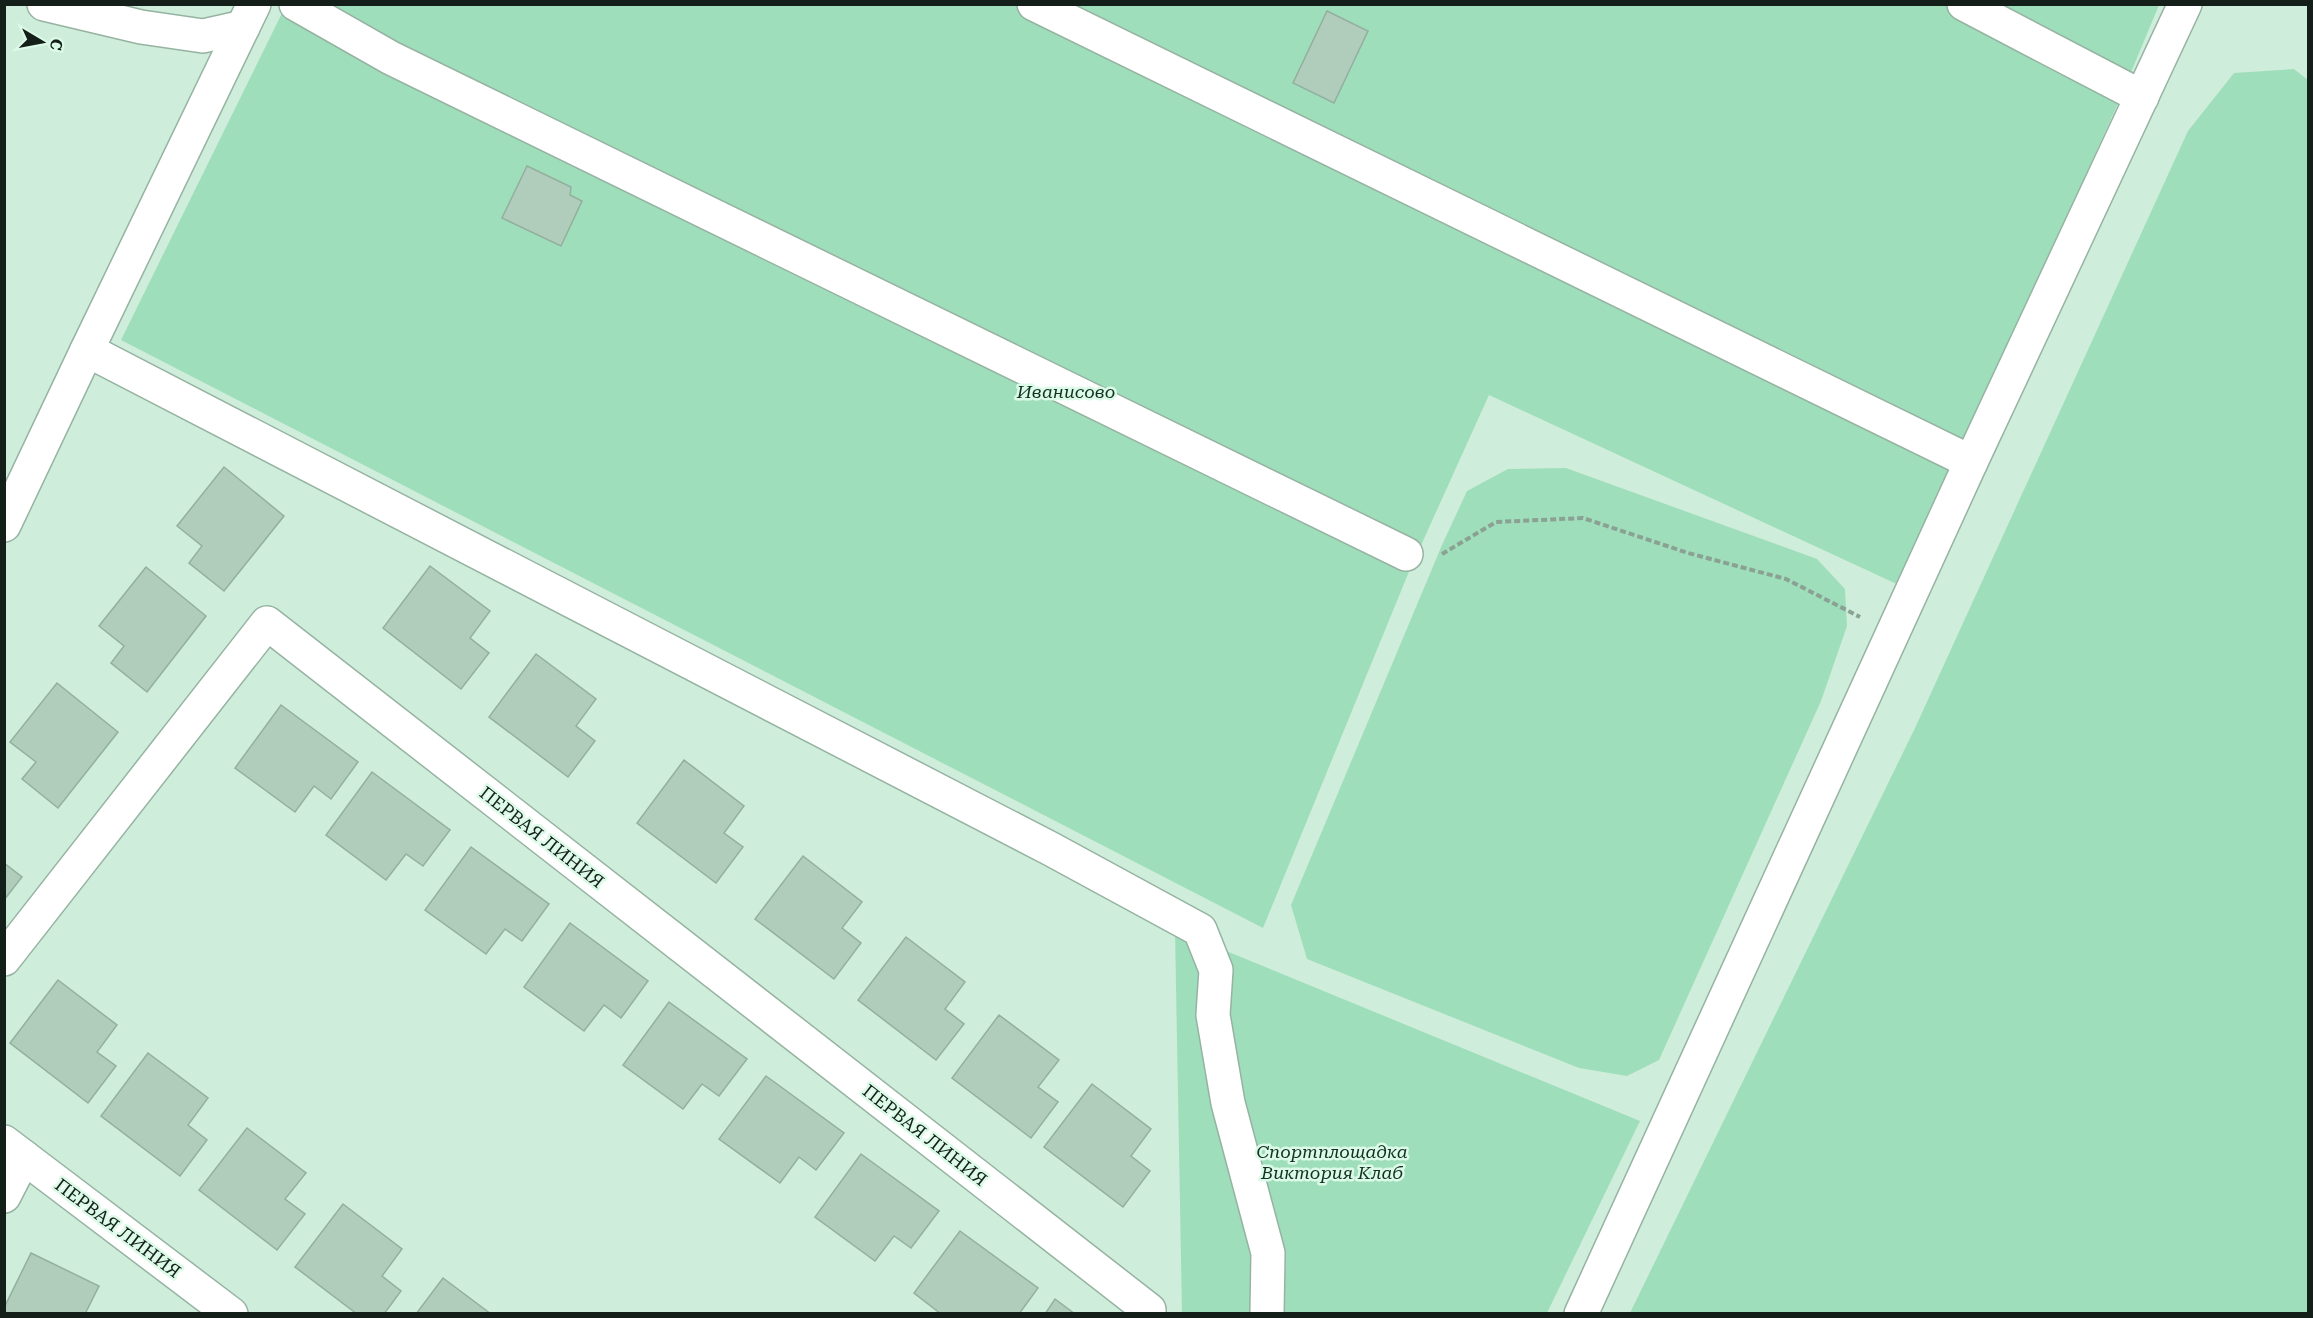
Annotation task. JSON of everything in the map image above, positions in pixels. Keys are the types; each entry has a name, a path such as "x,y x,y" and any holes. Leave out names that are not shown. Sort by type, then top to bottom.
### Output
{"street":[{"path":"44,4 141,27 203,36 248,16"},
{"path":"296,4 391,58 1421,555"},
{"path":"1034,4 1971,462"},
{"path":"1964,4 2142,97"},
{"path":"1581,1314 1971,462 2185,4"},
{"path":"4,525 248,16"},
{"path":"87,350 1040,843 1200,930 1216,970 1213,1015 1228,1103 1268,1253 1267,1314"},
{"name":"ПЕРВАЯ ЛИНИЯ","path":"4,959 267,623 931,1139 1149,1310 1149,1314"},
{"path":"4,1196 14,1150"},
{"name":"ПЕРВАЯ ЛИНИЯ","path":"14,1150 231,1314"}],"path":[{"path":"1421,555 1496,522 1583,518 1688,553 1786,579 1893,633"}],"green space":[{"name":"Иванисово","path":"286,5 2159,5 2119,101 1901,586 1489,395 1408,574 1263,928 121,340"},
{"path":"2294,69 2308,80 2308,1313 1630,1313 1915,728 2188,131 2234,73"},
{"path":"1566,468 1817,559 1845,589 1847,626 1821,701 1659,1060 1627,1076 1579,1068 1307,959 1291,905 1442,545 1467,491 1508,469"},
{"name":"Спортплощадка Виктория Клаб","path":"1175,930 1640,1121 1547,1313 1182,1313"}],"building":[{"path":"1327,11 1368,31 1334,103 1293,83"},
{"path":"527,166 571,187 570,195 582,201 561,246 502,218"},
{"path":"224,467 284,516 224,591 189,563 202,546 177,526"},
{"path":"430,566 490,611 470,638 489,653 461,689 383,628"},
{"path":"146,567 206,616 147,692 111,663 124,646 99,626"},
{"path":"536,654 596,699 576,726 595,741 568,777 489,717"},
{"path":"57,683 118,732 58,808 22,779 36,762 10,742"},
{"path":"281,705 358,762 331,799 314,786 295,812 235,768"},
{"path":"684,760 744,806 724,833 743,847 716,883 637,823"},
{"path":"372,772 450,830 423,866 406,854 386,880 326,835"},
{"path":"471,847 549,904 522,941 505,929 486,954 425,910"},
{"path":"803,856 862,902 842,928 861,943 834,979 755,919"},
{"path":"4,863 22,877 4,900"},
{"path":"570,923 648,981 621,1018 604,1005 584,1031 524,987"},
{"path":"906,937 965,982 945,1009 964,1024 936,1060 858,1000"},
{"path":"58,980 117,1025 97,1052 116,1066 88,1103 10,1043"},
{"path":"669,1002 747,1059 719,1096 702,1084 683,1109 623,1065"},
{"path":"999,1015 1059,1060 1038,1087 1058,1102 1031,1138 952,1078"},
{"path":"148,1053 208,1098 188,1125 207,1140 180,1176 101,1116"},
{"path":"766,1076 844,1133 816,1170 799,1157 780,1183 719,1139"},
{"path":"1092,1084 1151,1129 1131,1156 1150,1171 1123,1207 1044,1147"},
{"path":"247,1128 306,1173 285,1199 305,1214 277,1250 199,1190"},
{"path":"861,1154 939,1211 911,1248 894,1236 875,1261 815,1217"},
{"path":"343,1204 402,1249 382,1276 401,1291 384,1314 357,1314 295,1267"},
{"path":"960,1231 1038,1288 1019,1314 941,1314 914,1293"},
{"path":"31,1253 99,1286 85,1314 4,1314 4,1308"},
{"path":"443,1278 491,1314 416,1314"},
{"path":"1055,1299 1075,1314 1045,1314"}]}
